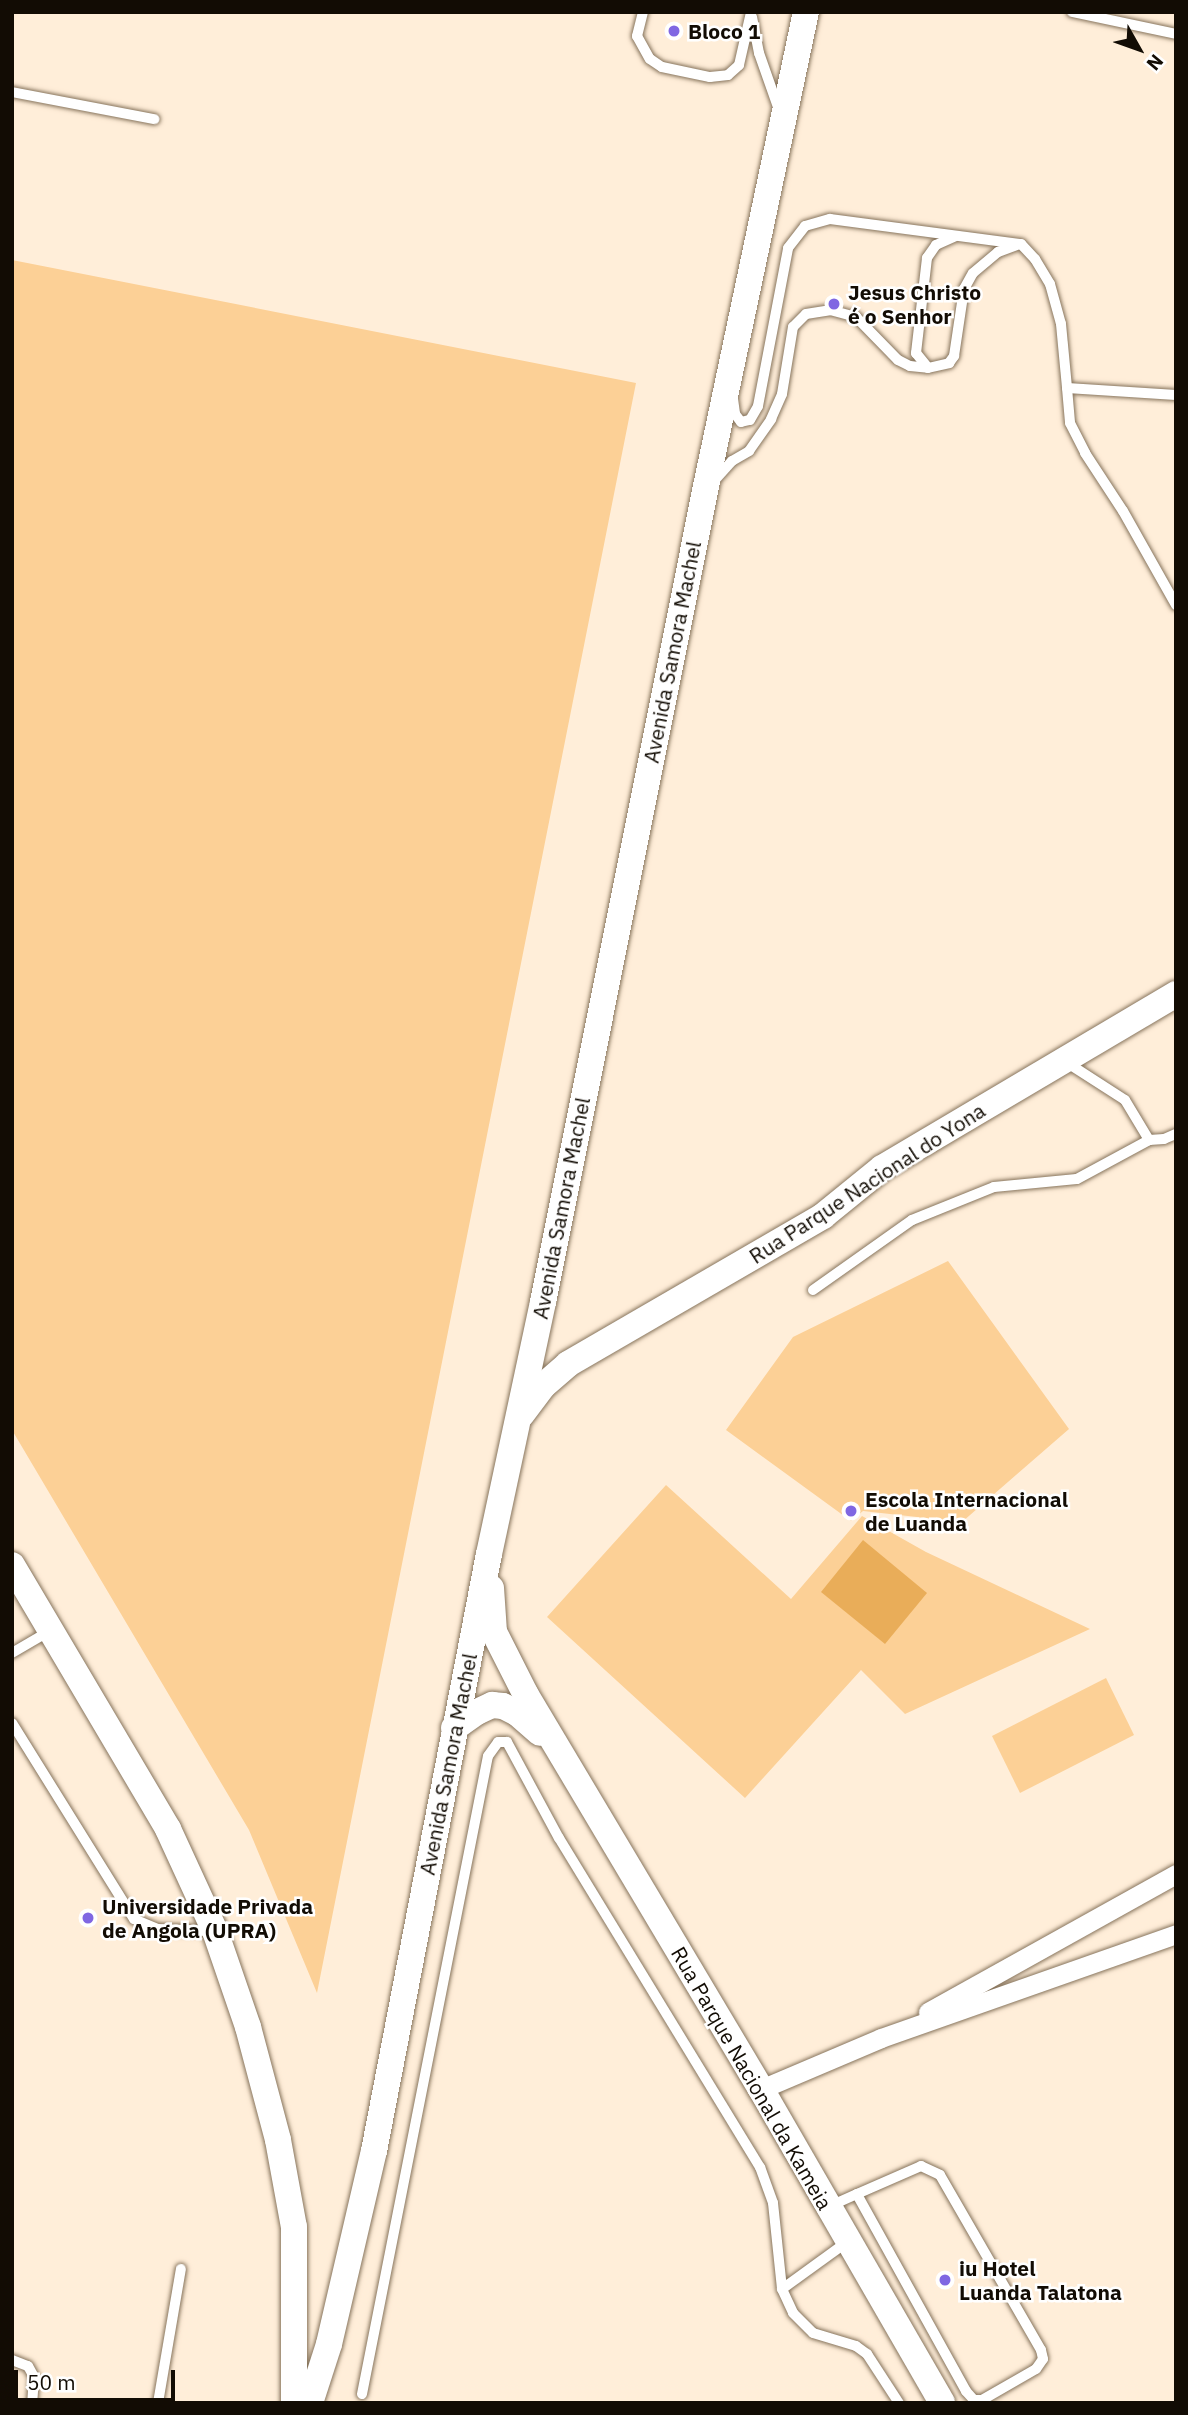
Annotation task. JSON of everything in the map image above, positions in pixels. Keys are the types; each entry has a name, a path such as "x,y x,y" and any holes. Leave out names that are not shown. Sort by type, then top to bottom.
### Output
{"street":[{"name":"Avenida Samora Machel","path":"310,2403 329,2344 372,2164 454,1728 543,1302 705,491 806,12"},
{"name":"Rua Parque Nacional do Yona","path":"514,1432 525,1409 543,1386 569,1364 823,1216 882,1168 1176,994"},
{"path":"543,1302 546,1328 556,1349 578,1354 595,1351"},
{"name":"Rua Parque Nacional da Kameia","path":"489,1555 494,1632 561,1755 761,2090 942,2403"},
{"path":"12,1565 168,1829 215,1931 263,2079 294,2227 295,2403"},
{"name":"Rua Parque Nacional da Kameia","path":"454,1728 492,1705 503,1706 529,1723 561,1755"},
{"path":"881,2038 1176,1874"},
{"path":"761,2090 881,2038 1176,1934"}],"lane":[{"path":"642,12 637,36 650,59 662,66 710,77 727,75 739,65 751,12"},
{"path":"751,12 760,53 783,124"},
{"path":"1072,12 1176,34"},
{"path":"12,92 155,119"},
{"path":"730,374 735,414 741,422 750,420 758,406 788,248 805,226 830,219 1021,244 1035,259 1050,284 1061,324 1070,423 1176,606"},
{"path":"928,368 916,353 927,258 936,245 957,236"},
{"path":"705,491 732,461 749,451 764,430 782,394 793,327 806,314 845,312 856,317 898,360 910,366 928,368 949,363 954,356 964,289 973,273 998,253 1021,244"},
{"path":"1067,388 1176,395"},
{"path":"1063,1060 1125,1100 1149,1140"},
{"path":"813,1290 912,1220 994,1186 1077,1179 1149,1140 1164,1139 1176,1134"},
{"path":"12,1653 52,1630"},
{"path":"12,1723 134,1919 158,1929 215,1931"},
{"path":"362,2394 488,1756 498,1742 507,1742 559,1838 760,2167 773,2203 782,2289 793,2313 813,2333 856,2346 867,2354 899,2403"},
{"path":"827,2207 921,2166 940,2175 1041,2350 1043,2359 1036,2369 982,2400 974,2400 966,2391 857,2194"},
{"path":"782,2289 847,2241"},
{"path":"158,2403 181,2269"},
{"path":"12,2360 28,2367 34,2377 32,2403"}],"shaded area":[{"path":"12,260 636,383 317,1993 249,1830 12,1430"},
{"path":"948,1261 1069,1429 962,1522 863,1511 851,1521 726,1430 793,1337"},
{"path":"666,1485 791,1599 862,1516 926,1552 1090,1629 905,1714 861,1670 745,1798 547,1617"},
{"path":"863,1540 927,1593 885,1644 821,1592"},
{"path":"1106,1678 1134,1735 1020,1793 992,1736"}],"place":[{"name":"Bloco 1","path":"674,31"},
{"name":"Jesus Christo é o Senhor","path":"834,304"},
{"name":"Escola Internacional de Luanda","path":"851,1511"},
{"name":"Universidade Privada de Angola (UPRA)","path":"88,1918"},
{"name":"iu Hotel Luanda Talatona","path":"945,2280"}]}
